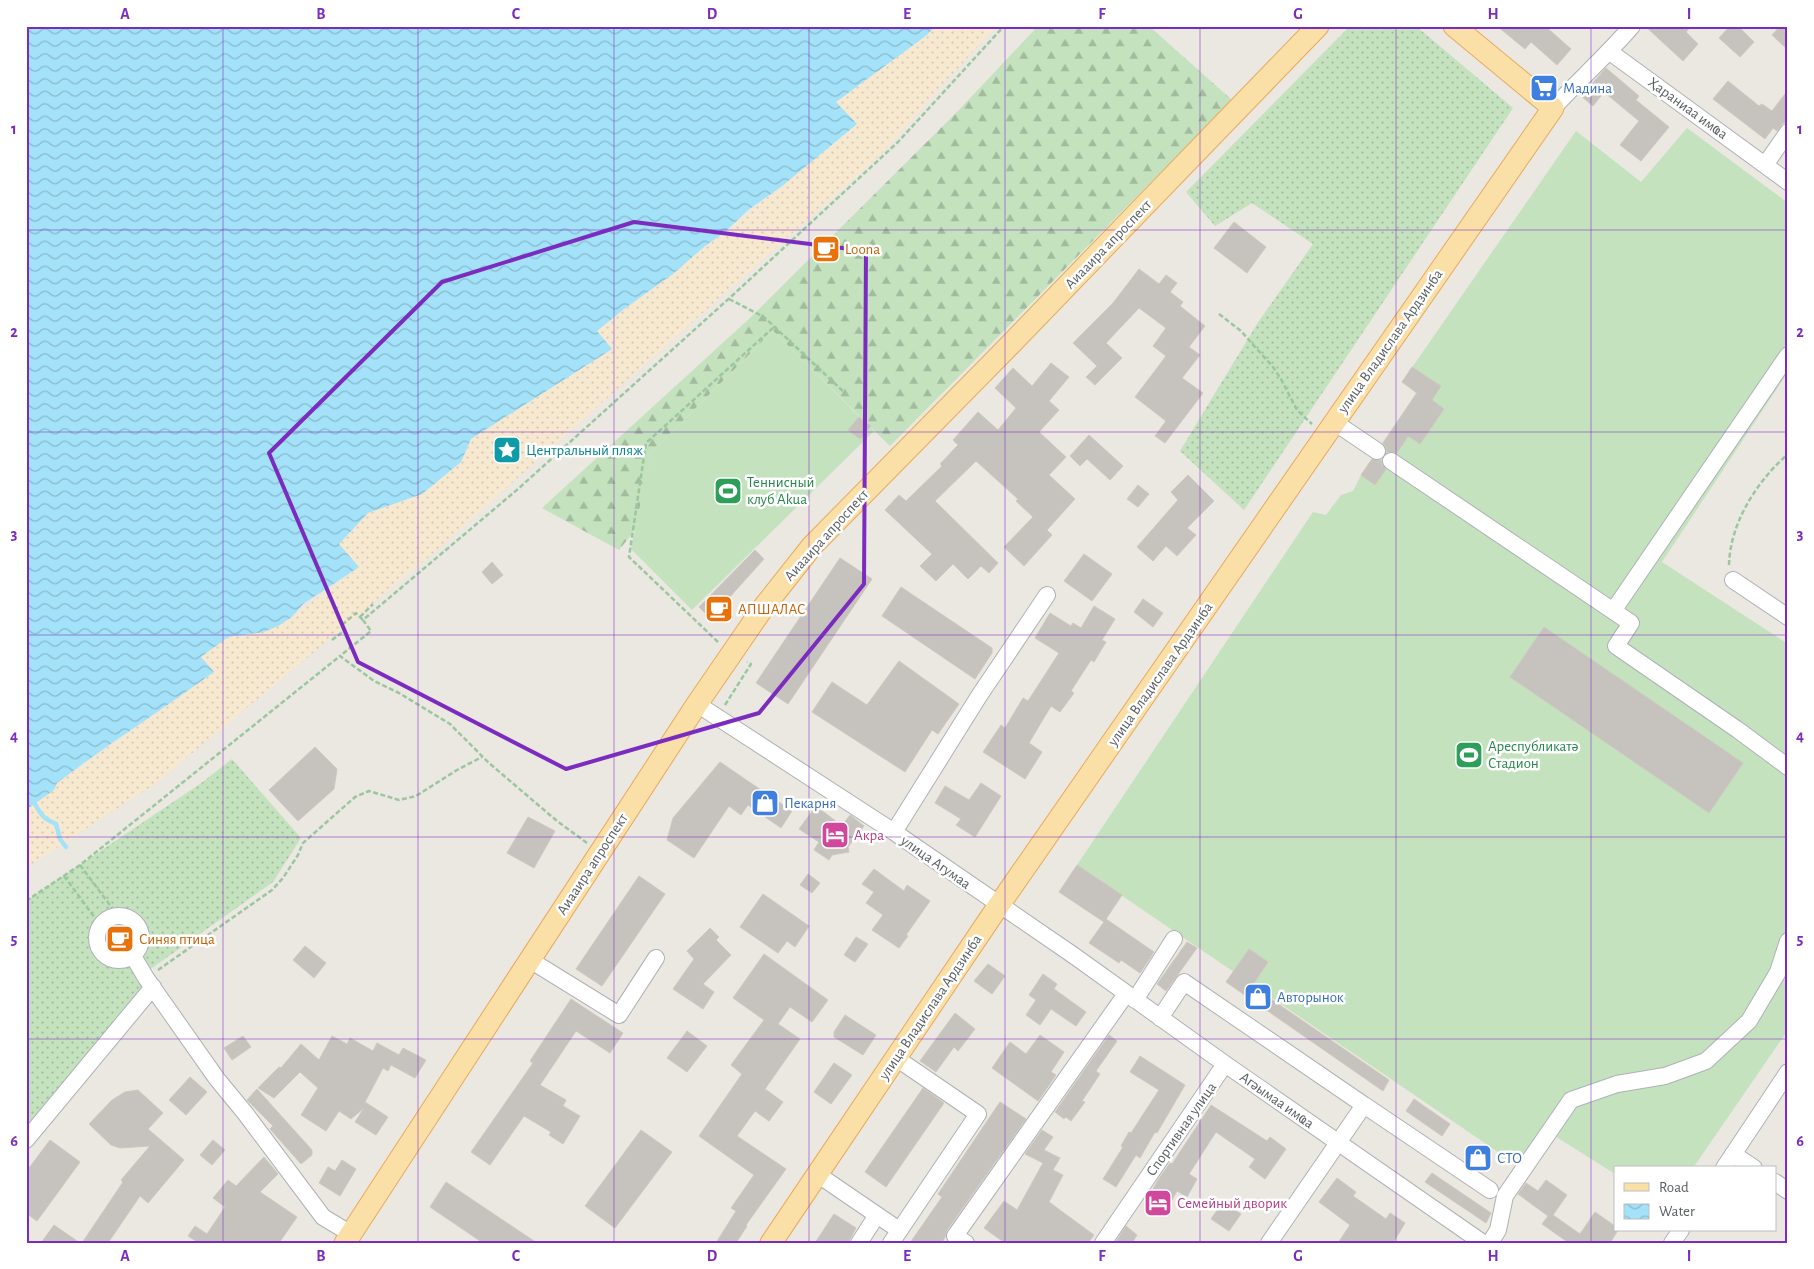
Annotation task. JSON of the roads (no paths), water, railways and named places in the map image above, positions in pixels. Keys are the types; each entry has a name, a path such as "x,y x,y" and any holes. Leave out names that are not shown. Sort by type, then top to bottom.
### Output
{"main road":[{"name":"Аиааира апроспект","path":"348,1238 697,704 763,608 812,546 1004,351 1318,26"},
{"path":"1454,26 1553,108"},
{"name":"улица Владислава Ардзинба","path":"771,1243 999,905 1553,108"}],"street":[{"path":"1553,108 1610,52 1632,26"},
{"name":"Ҳараниаа имҩа","path":"1610,52 1788,182"},
{"path":"1765,165 1788,132"},
{"path":"1613,610 1788,355"},
{"path":"1330,428 1377,451"},
{"path":"1391,461 1632,623 1616,646 1788,767"},
{"path":"1733,580 1788,617"},
{"path":"894,832 979,696 1047,595"},
{"name":"улица Агумаа","path":"697,704 894,832 1074,956"},
{"path":"118,916 126,917 138,927 141,934 141,942 133,956 126,960 118,961 104,955 99,948 97,940 101,926 106,921 118,916"},
{"path":"961,1239 1174,939"},
{"path":"1490,1243 1498,1230 1505,1196 1571,1100 1617,1084 1665,1076 1706,1061 1749,1020 1778,972 1788,941"},
{"path":"133,956 217,1079 323,1216 348,1238"},
{"name":"Агәымаа имҩа","path":"1074,956 1225,1064 1483,1243"},
{"path":"530,960 619,1015 656,958"},
{"path":"26,1140 150,982"},
{"path":"1160,1018 1184,982 1490,1190"},
{"path":"817,1174 877,1215 895,1237 978,1114 896,1058"},
{"name":"Спортивная улица","path":"1102,1243 1225,1064"},
{"path":"1725,1166 1788,1072"},
{"path":"1269,1243 1364,1105"},
{"path":"1733,1154 1751,1166"},
{"path":"1776,1183 1788,1191"},
{"path":"859,1243 877,1215"},
{"path":"1672,1243 1680,1232"}],"water":[{"path":"26,26 935,26 927,35 836,102 857,124 781,187 748,210 725,232 705,246 673,274 597,331 612,349 471,439 461,462 422,494 368,513 339,544 359,567 303,604 292,617 278,626 264,632 228,637 201,657 214,672 76,769 57,783 54,790 26,810"}],"waterway":[{"path":"35,804 43,816 56,824 60,839 66,847"}],"place":[{"name":"Мадина","path":"1544,88"},
{"name":"Loona","path":"826,249"},
{"name":"Центральный пляж","path":"507,450"},
{"name":"Теннисный клуб Akua","path":"728,491"},
{"name":"АПШАЛАС","path":"719,609"},
{"name":"Ареспубликатә Стадион","path":"1469,755"},
{"name":"Пекарня","path":"765,803"},
{"name":"Акра","path":"835,835"},
{"name":"Синяя птица","path":"120,939"},
{"name":"Авторынок","path":"1258,997"},
{"name":"СТО","path":"1478,1158"},
{"name":"Семейный дворик","path":"1158,1203"}]}
